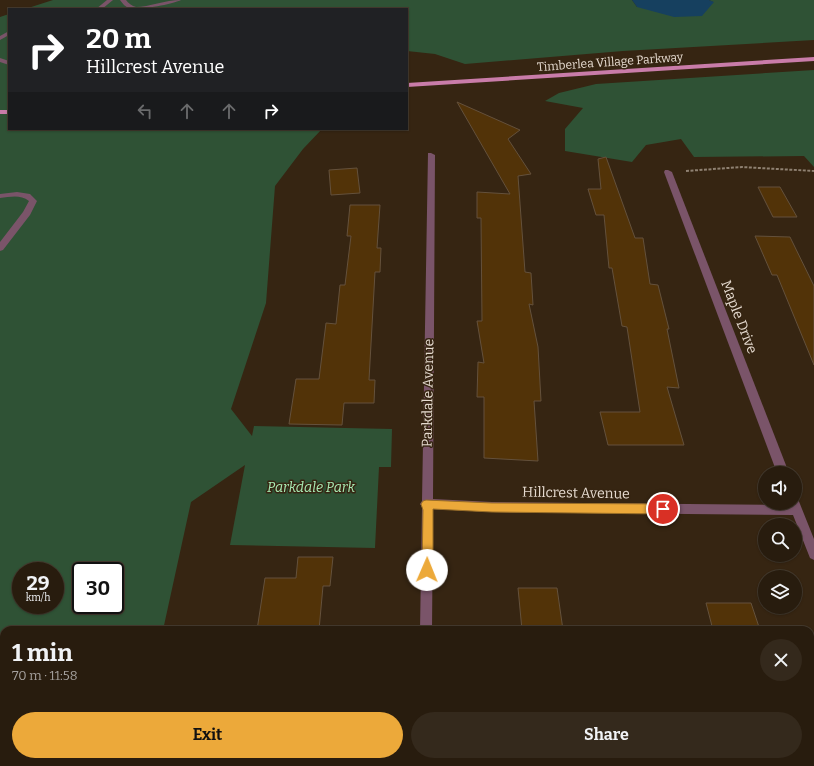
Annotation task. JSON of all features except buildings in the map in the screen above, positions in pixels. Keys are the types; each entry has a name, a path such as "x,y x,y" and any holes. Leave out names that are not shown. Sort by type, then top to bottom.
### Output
{"main road":[{"name":"Timberlea Village Parkway","path":"408,85 814,59"}],"street":[{"path":"100,8 110,0"},
{"path":"122,0 127,5 134,8"},
{"path":"141,8 178,0"},
{"name":"Parkdale Avenue","path":"426,626 428,510 426,504 431,155"},
{"name":"Maple Drive","path":"668,172 780,466"},
{"path":"0,196 28,196 33,201 27,213 0,248"},
{"name":"Hillcrest Avenue","path":"426,504 492,507 758,507"},
{"path":"797,510 814,554"}],"path":[{"path":"668,172 742,167 814,171"}],"green space":[{"path":"53,0 632,0 637,7 713,2 709,0 814,0 814,40 623,51 465,64 435,54 408,51 408,8 28,8"},
{"name":"Parkdale Park","path":"8,14 8,130 321,130 303,149 275,186 266,303 231,409 252,436 254,426 392,429 391,467 379,467 375,548 230,545 245,465 191,502 164,626 0,626 0,17"},
{"path":"814,70 814,167 804,156 694,157 681,139 646,145 632,162 565,151 565,129 583,108 545,101 559,93 596,84"}],"water":[{"path":"632,0 709,0 714,2 702,16 674,17 637,7"}],"route":[{"path":"427,570 428,510 426,504 492,507 663,509"}]}
